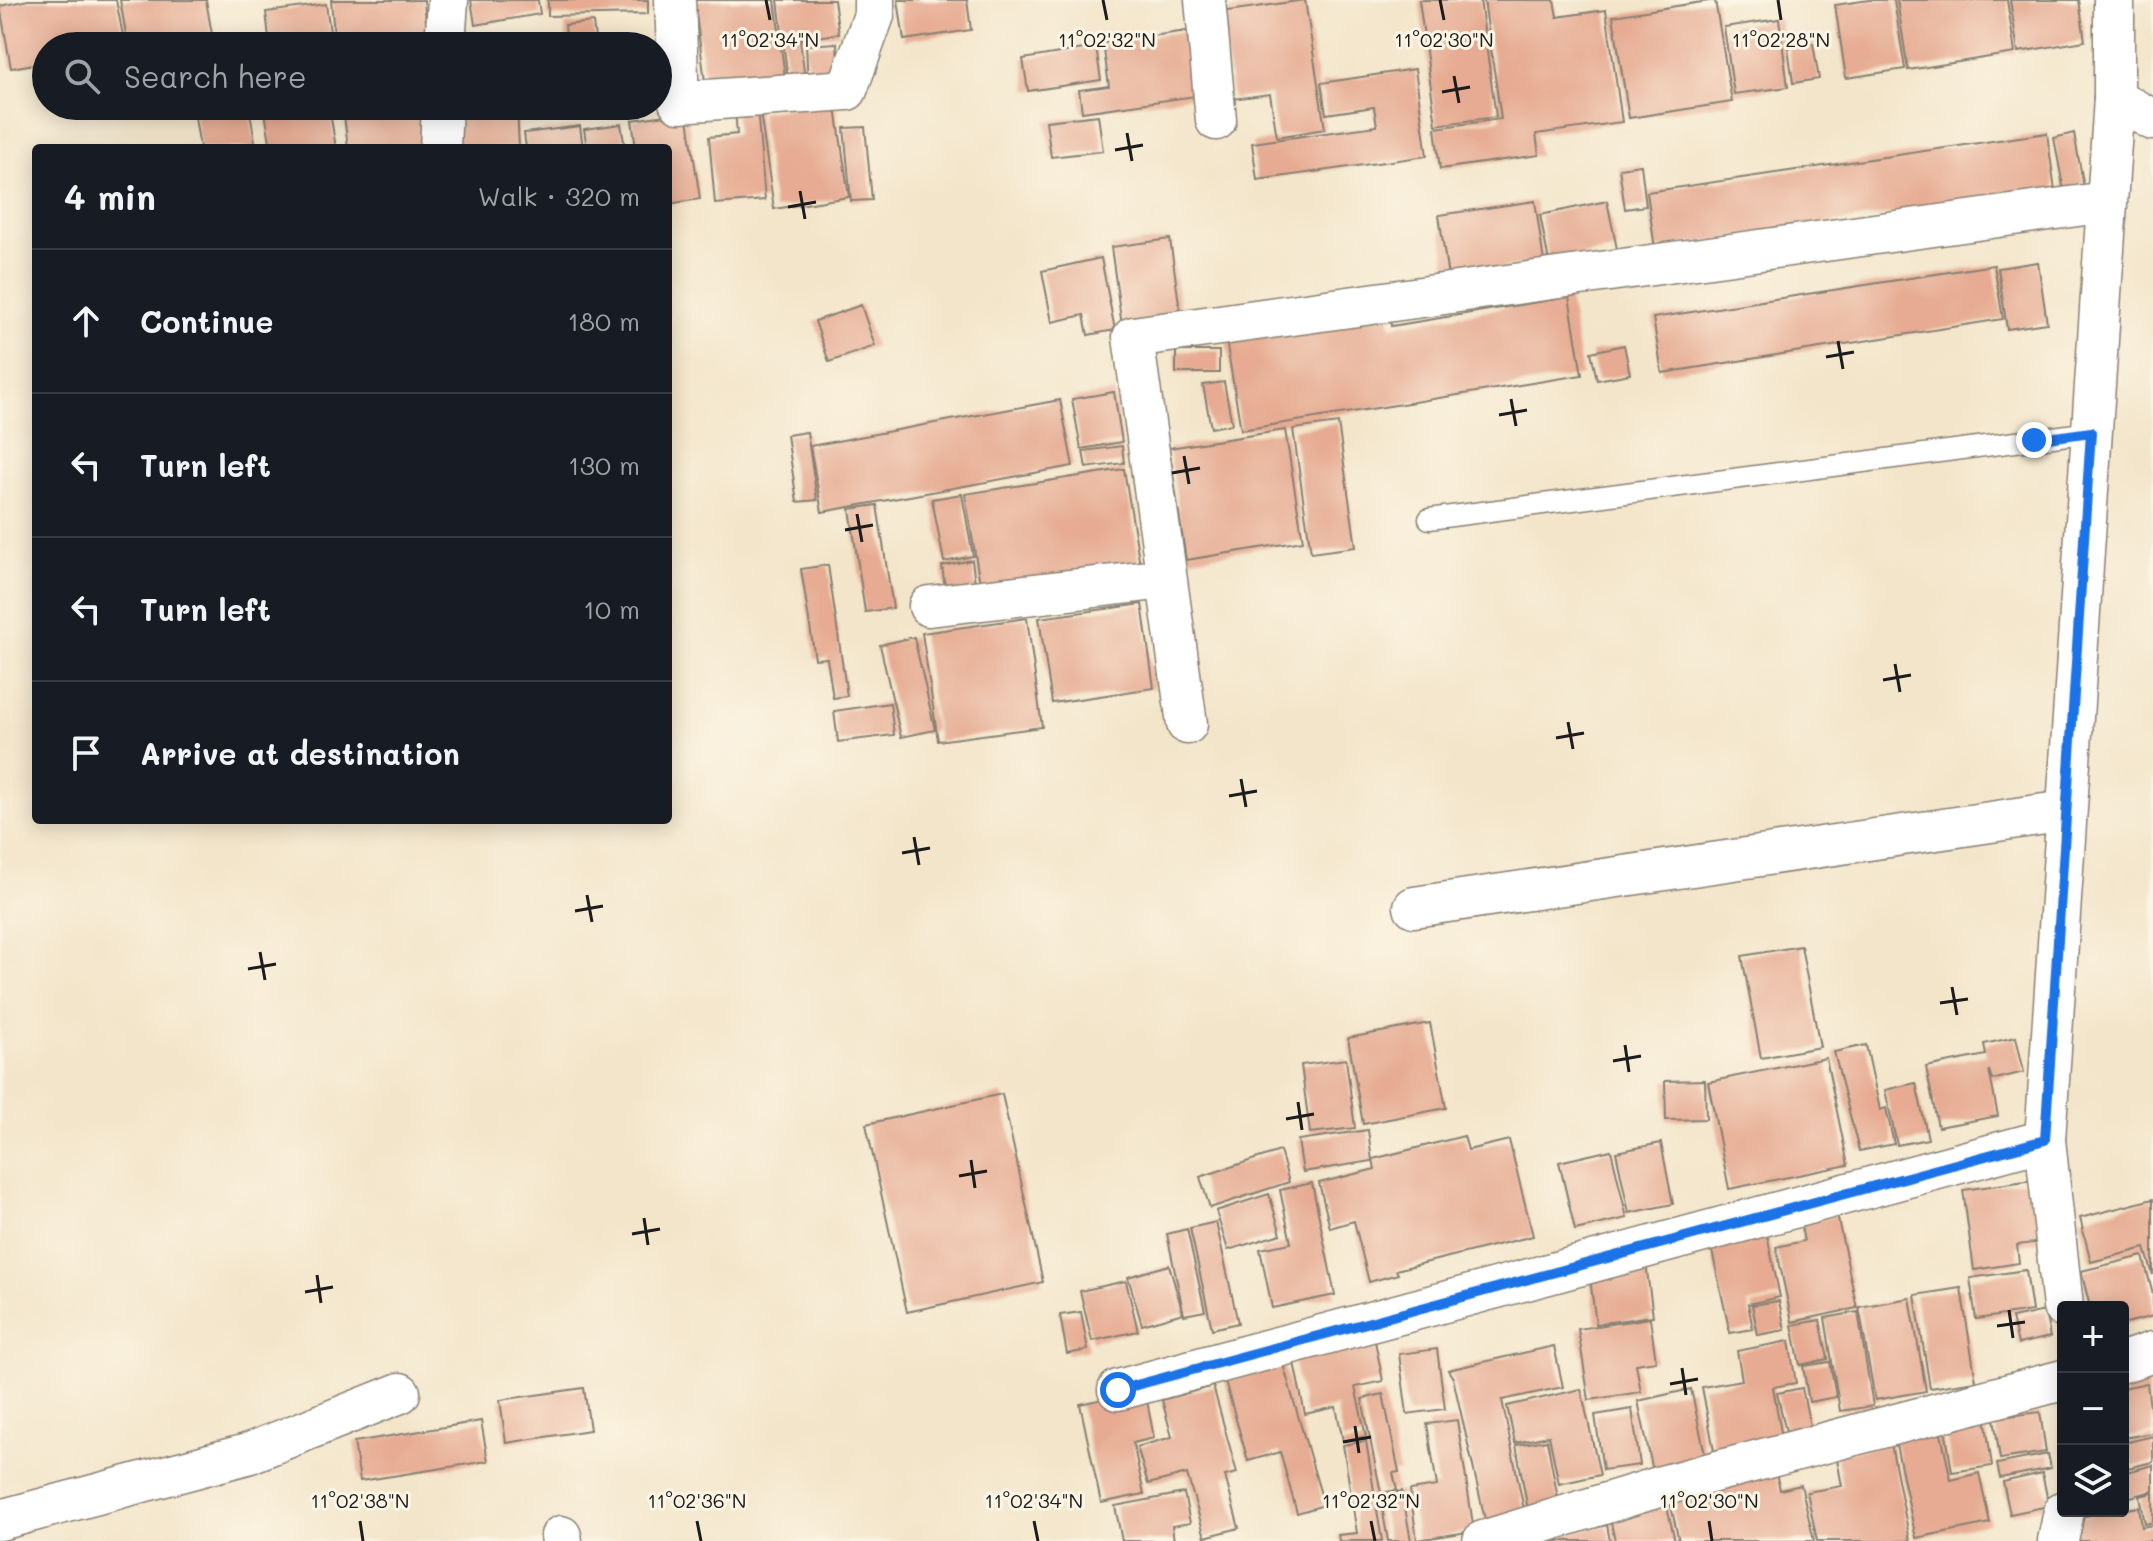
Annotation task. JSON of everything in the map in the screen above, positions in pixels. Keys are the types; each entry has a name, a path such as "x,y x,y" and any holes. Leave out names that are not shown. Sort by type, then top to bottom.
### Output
{"street":[{"path":"446,32 448,0"},
{"path":"675,0 679,102 847,90 874,15 874,0"},
{"path":"1205,0 1216,120"},
{"path":"2062,1301 2045,1140 2114,98 2114,0"},
{"path":"2114,98 2153,120"},
{"path":"440,144 441,120"},
{"path":"1187,724 1133,337 2106,202"},
{"path":"929,606 1166,579"},
{"path":"1414,907 2065,811"},
{"path":"1118,1390 2045,1140"},
{"path":"2129,1360 2153,1352"},
{"path":"1483,1541 1665,1485 2057,1382"},
{"path":"0,1520 247,1454 400,1393"},
{"path":"2058,1541 2063,1517"}],"lane":[{"path":"1429,519 2091,432"}],"building":[{"path":"28,0 116,0 122,32 32,32 32,64 11,68 0,6"},
{"path":"120,0 206,0 212,32 126,32"},
{"path":"331,0 424,0 427,32 334,32"},
{"path":"471,0 538,0 540,14 475,25"},
{"path":"548,0 648,0 648,14 548,16"},
{"path":"694,0 775,0 786,85 707,96"},
{"path":"778,0 834,0 839,34 800,39 806,87 789,89"},
{"path":"898,0 967,0 971,30 904,40"},
{"path":"1305,0 1325,129 1277,137 1270,94 1233,99 1220,12"},
{"path":"1419,0 1480,0 1496,117 1436,125"},
{"path":"1484,0 1554,0 1557,17 1606,10 1622,122 1536,134 1539,155 1440,169 1435,128 1501,119"},
{"path":"1715,0 1732,102 1629,118 1613,16"},
{"path":"1894,0 1905,69 1846,78 1835,5"},
{"path":"1897,0 2007,0 2015,53 1908,70"},
{"path":"2010,0 2079,0 2085,41 2018,52"},
{"path":"326,4 330,32 268,32 266,12"},
{"path":"1779,19 1788,87 1734,94 1724,27"},
{"path":"593,22 594,32 566,32 565,25"},
{"path":"1187,31 1196,96 1082,112 1079,90 1109,86 1103,43"},
{"path":"837,43 839,82 808,84 806,45"},
{"path":"1813,43 1819,79 1793,83 1788,47"},
{"path":"1096,47 1101,80 1028,91 1023,59"},
{"path":"1415,69 1427,156 1257,180 1252,143 1377,126 1374,107 1326,114 1321,83"},
{"path":"835,101 849,197 774,209 760,112"},
{"path":"757,108 765,200 715,204 709,137 737,134 735,110"},
{"path":"687,112 700,199 672,203 672,144 635,144 632,120 672,120 672,114"},
{"path":"1098,115 1103,151 1051,157 1046,121"},
{"path":"195,120 251,120 255,144 199,144"},
{"path":"266,120 331,120 335,144 270,144"},
{"path":"345,120 423,120 426,144 348,144"},
{"path":"454,120 518,120 519,144 455,144"},
{"path":"621,124 624,144 586,144 584,129"},
{"path":"580,126 582,144 525,144 524,133"},
{"path":"865,127 872,200 851,201 844,128"},
{"path":"2047,133 2055,190 1655,249 1647,192"},
{"path":"2074,133 2085,193 2065,197 2054,138"},
{"path":"1641,165 1646,206 1625,209 1619,168"},
{"path":"1535,201 1544,262 1448,277 1439,215"},
{"path":"1607,201 1617,249 1549,262 1540,215"},
{"path":"1170,239 1181,318 1122,326 1111,247"},
{"path":"1101,258 1115,330 1088,335 1084,315 1052,322 1042,271"},
{"path":"2038,262 2047,323 2007,329 1998,268"},
{"path":"1994,265 2003,319 1662,373 1653,318"},
{"path":"1569,297 1582,375 1241,430 1226,340 1389,314 1391,326"},
{"path":"861,305 875,346 829,362 815,321"},
{"path":"1624,345 1630,374 1597,380 1591,352"},
{"path":"1176,351 1219,351 1219,373 1176,373"},
{"path":"1224,382 1232,424 1211,428 1203,385"},
{"path":"1114,392 1122,442 1081,449 1072,399"},
{"path":"1060,400 1073,466 822,512 810,446"},
{"path":"1338,423 1356,547 1311,553 1293,429"},
{"path":"1285,430 1303,541 1186,560 1169,448"},
{"path":"807,432 817,500 797,502 787,435"},
{"path":"1122,446 1124,463 1086,468 1083,451"},
{"path":"1124,469 1140,565 981,590 965,494"},
{"path":"962,494 973,556 944,562 932,499"},
{"path":"877,505 893,608 865,612 850,509"},
{"path":"972,560 976,590 946,595 942,566"},
{"path":"828,565 847,696 833,698 827,658 815,659 801,569"},
{"path":"1142,604 1154,688 1052,703 1039,618"},
{"path":"1027,618 1042,727 938,741 922,633"},
{"path":"914,637 935,730 901,737 880,645"},
{"path":"890,703 894,735 838,742 834,711"},
{"path":"1801,946 1820,1047 1761,1058 1742,956"},
{"path":"1430,1023 1446,1108 1363,1124 1348,1038"},
{"path":"2016,1037 2024,1072 1992,1080 1989,1070 1998,1116 1938,1127 1926,1067 1986,1055 1984,1044"},
{"path":"1866,1045 1880,1110 1886,1108 1894,1144 1859,1151 1834,1052"},
{"path":"1826,1058 1848,1165 1729,1189 1708,1082"},
{"path":"1346,1059 1355,1128 1310,1133 1301,1065"},
{"path":"1705,1080 1706,1119 1666,1120 1665,1081"},
{"path":"1916,1083 1928,1139 1897,1145 1885,1090"},
{"path":"1002,1094 1043,1282 907,1312 866,1124"},
{"path":"1368,1130 1372,1161 1303,1172 1298,1140"},
{"path":"1464,1136 1468,1150 1509,1140 1533,1236 1396,1270 1398,1274 1369,1282 1354,1221 1330,1228 1319,1183 1375,1169 1373,1159"},
{"path":"1661,1143 1673,1204 1629,1213 1616,1152"},
{"path":"1611,1150 1627,1218 1575,1230 1559,1162"},
{"path":"1280,1151 1289,1182 1210,1208 1200,1177"},
{"path":"2033,1180 2041,1242 2017,1245 2019,1263 1974,1270 1963,1190"},
{"path":"1312,1183 1335,1295 1272,1308 1260,1249 1291,1243 1280,1190"},
{"path":"1269,1194 1281,1234 1228,1250 1216,1211"},
{"path":"2153,1199 2153,1275 2145,1248 2091,1262 2080,1218"},
{"path":"1837,1215 1857,1308 1792,1322 1776,1247 1804,1241 1800,1222"},
{"path":"1216,1222 1238,1323 1212,1329 1190,1228"},
{"path":"1187,1229 1205,1311 1184,1315 1167,1234"},
{"path":"1766,1230 1780,1297 1748,1304 1753,1329 1730,1333 1710,1242"},
{"path":"1645,1256 1653,1316 1596,1324 1588,1264"},
{"path":"2143,1256 2153,1295 2153,1316 2129,1322 2129,1301 2088,1301 2081,1271"},
{"path":"1169,1265 1183,1313 1142,1325 1128,1277"},
{"path":"2026,1270 2032,1311 1976,1319 1970,1278"},
{"path":"1126,1281 1138,1331 1092,1341 1080,1291"},
{"path":"1961,1288 1976,1381 1930,1388 1915,1295"},
{"path":"1910,1298 1926,1391 1875,1400 1859,1307"},
{"path":"1779,1301 1785,1330 1758,1335 1752,1305"},
{"path":"2045,1311 2050,1337 2018,1344 2012,1318"},
{"path":"1081,1312 1088,1350 1067,1354 1060,1315"},
{"path":"1858,1312 1873,1406 1840,1411 1825,1318"},
{"path":"1650,1318 1656,1361 1636,1364 1641,1392 1589,1400 1578,1329"},
{"path":"1820,1320 1828,1359 1800,1365 1792,1325"},
{"path":"1373,1331 1383,1381 1355,1387 1366,1436 1343,1441 1336,1407 1305,1414 1291,1349"},
{"path":"1789,1341 1796,1383 1773,1387 1782,1438 1714,1451 1702,1387 1742,1380 1737,1351"},
{"path":"1554,1346 1563,1387 1502,1400 1525,1515 1486,1524 1453,1378 1448,1370"},
{"path":"1437,1349 1445,1409 1407,1414 1399,1354"},
{"path":"1830,1362 1836,1397 1809,1402 1803,1366"},
{"path":"1283,1364 1324,1505 1297,1513 1280,1452 1248,1461 1225,1381"},
{"path":"2147,1383 2153,1433 2129,1437 2129,1387"},
{"path":"1213,1386 1237,1473 1225,1476 1239,1528 1205,1537 1187,1474 1148,1484 1137,1447 1172,1437 1162,1400"},
{"path":"584,1388 590,1430 506,1443 500,1400"},
{"path":"1802,1388 1811,1431 1787,1436 1777,1393"},
{"path":"1581,1389 1600,1475 1559,1484 1549,1436 1515,1443 1507,1406"},
{"path":"1691,1389 1707,1464 1654,1476 1638,1401"},
{"path":"1145,1390 1154,1438 1133,1443 1144,1494 1101,1503 1080,1404"},
{"path":"1383,1394 1399,1472 1393,1473 1397,1490 1381,1493 1362,1399"},
{"path":"1632,1409 1640,1465 1603,1470 1595,1415"},
{"path":"1984,1410 1992,1466 1952,1472 1943,1416"},
{"path":"2040,1412 2046,1452 2000,1459 1994,1418"},
{"path":"1457,1420 1474,1531 1417,1540 1410,1490 1437,1486 1427,1424"},
{"path":"481,1421 488,1461 360,1481 354,1442"},
{"path":"1939,1425 1951,1480 1979,1473 1990,1523 1916,1538 1894,1435"},
{"path":"2153,1436 2153,1462 2129,1468 2129,1442"},
{"path":"1547,1440 1559,1504 1528,1510 1516,1445"},
{"path":"1366,1441 1382,1541 1339,1541 1338,1535 1357,1533 1343,1445"},
{"path":"1891,1444 1910,1541 1817,1541 1807,1492 1842,1486 1836,1454"},
{"path":"2048,1454 2051,1468 2000,1478 1997,1464"},
{"path":"2153,1465 2153,1491 2129,1497 2129,1471"},
{"path":"1775,1469 1780,1490 1801,1485 1814,1541 1679,1541 1668,1493"},
{"path":"2042,1473 2049,1506 2010,1514 2003,1482"},
{"path":"1402,1491 1411,1541 1388,1541 1380,1496"},
{"path":"1184,1493 1190,1523 1172,1526 1174,1541 1122,1541 1115,1506"},
{"path":"2153,1493 2153,1522 2145,1524 2140,1496"},
{"path":"1666,1502 1675,1541 1615,1541 1609,1514"},
{"path":"2139,1507 2142,1527 2153,1525 2153,1541 2078,1541 2073,1518 2129,1517 2129,1509"},
{"path":"1607,1525 1610,1541 1539,1541 1539,1540"}],"route":[{"path":"1118,1390 2045,1140 2091,432 2034,440"}]}
